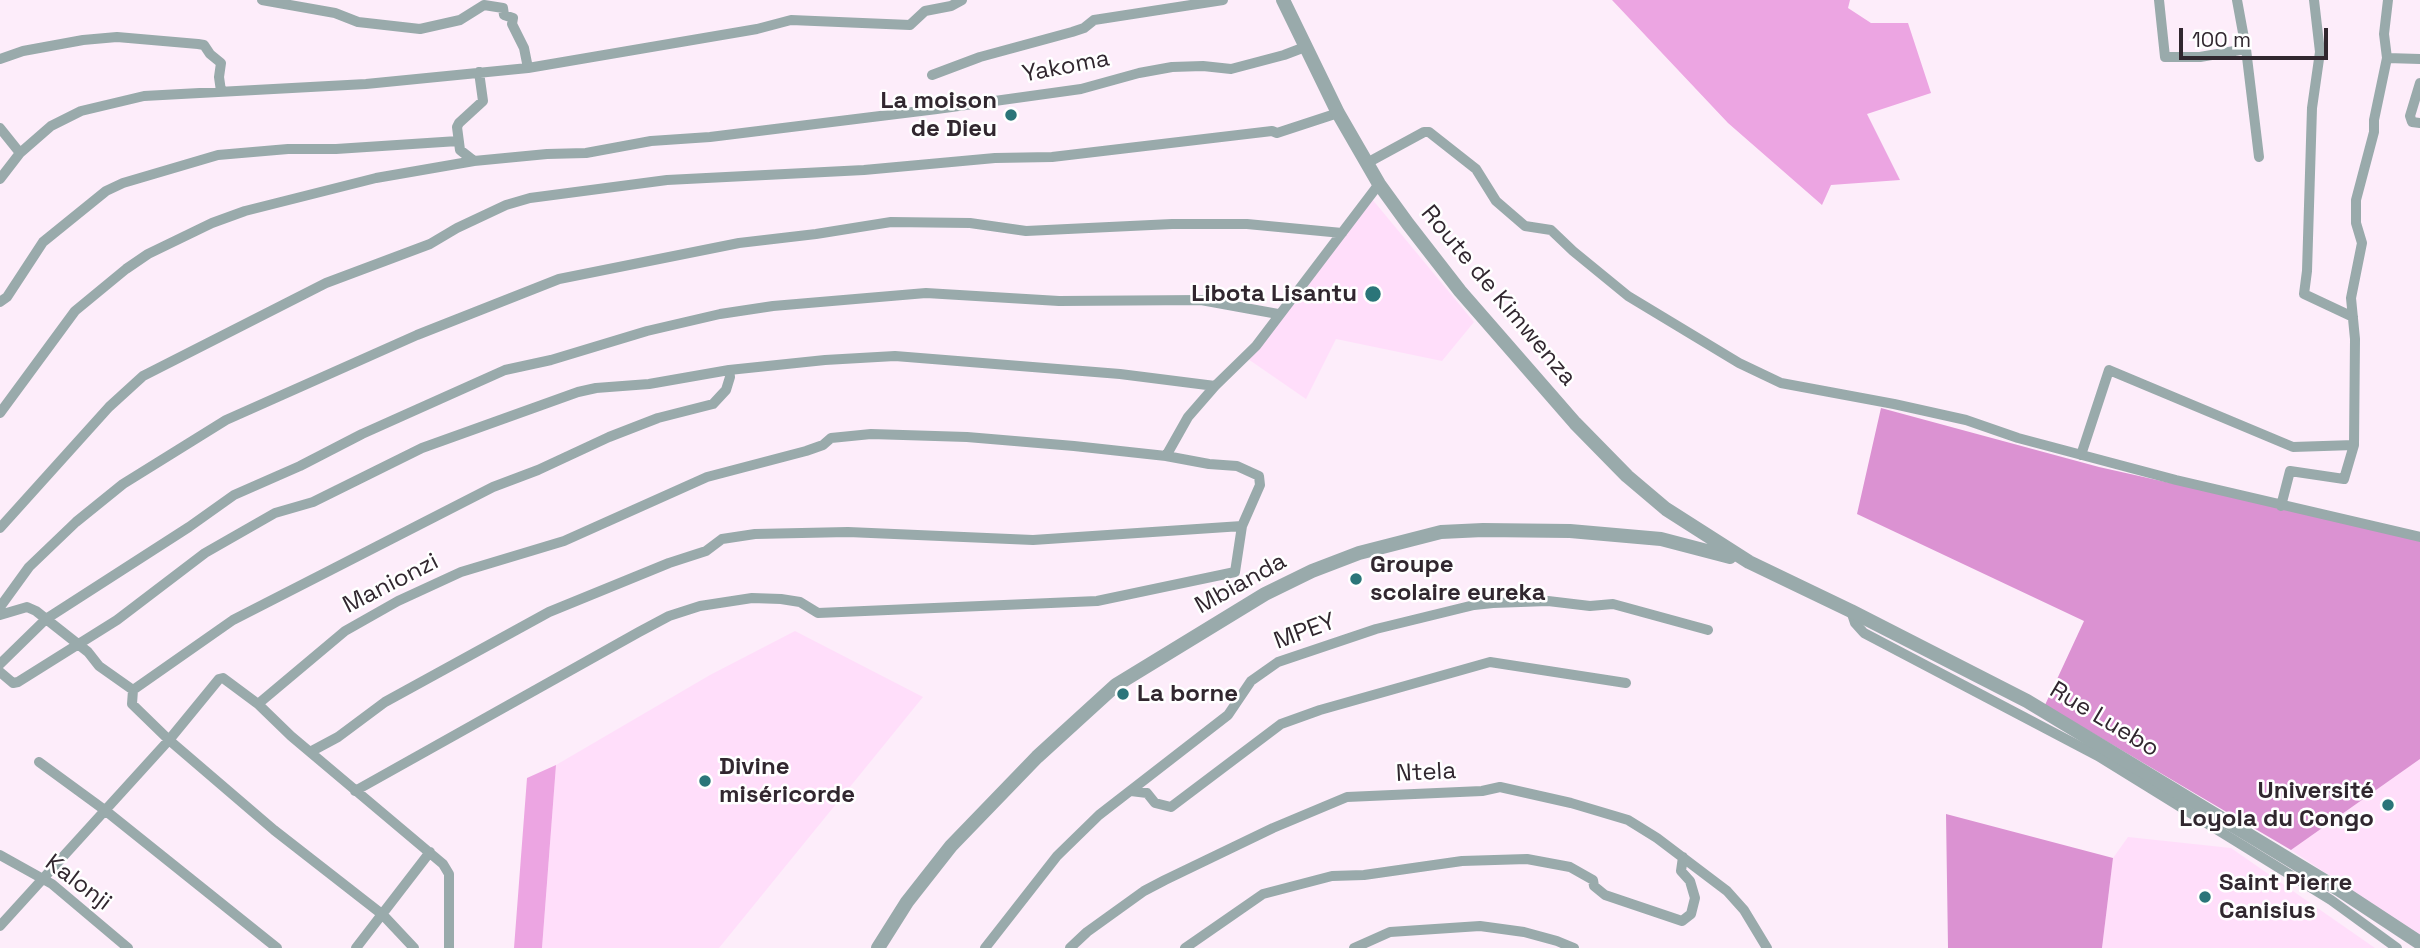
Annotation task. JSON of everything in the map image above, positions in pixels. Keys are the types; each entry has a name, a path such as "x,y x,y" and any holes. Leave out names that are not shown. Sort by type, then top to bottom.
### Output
{"street":[{"path":"262,0 335,13 358,22 420,29 460,20 484,5 503,8 505,15 513,18 512,24 524,48 528,68"},
{"path":"0,179 20,153 51,126 81,111 144,96 366,84 528,68 757,29 791,20 910,25 925,11 951,6 962,0"},
{"path":"932,75 980,57 1084,28 1094,20 1223,0"},
{"name":"Route de Kimwenza","path":"1283,0 1338,113 1379,184 1460,291 1575,423 1627,476 1666,509 1749,562"},
{"path":"2159,0 2165,57 2200,57 2246,49"},
{"path":"2237,0 2246,49 2259,157"},
{"path":"2314,0 2320,52 2312,108 2304,294 2353,317"},
{"path":"2290,471 2344,479 2354,445 2355,339 2351,298 2362,243 2356,223 2356,200 2374,132 2387,58 2384,34 2388,0"},
{"path":"0,59 23,51 117,37 198,44 204,45 221,63 221,91"},
{"name":"Yakoma","path":"0,413 75,311 126,268 148,254 212,223 244,211 376,178 474,161 583,154 652,141 710,137 1081,89 1172,67 1231,69 1305,47"},
{"path":"2387,58 2420,59"},
{"path":"474,161 461,152 458,141 459,123 483,101 479,72"},
{"path":"2420,83 2410,116 2412,122 2420,123"},
{"path":"0,528 109,407 143,376 326,283 430,244 457,228 530,198 667,180 864,170 995,158 1052,157 1272,131 1277,133 1338,113"},
{"path":"0,128 20,153"},
{"path":"1367,163 1424,132 1429,132 1476,169 1496,201 1516,220 1525,226 1551,230 1626,295 1739,363 1782,383 1966,420 2081,455 2281,506 2420,537"},
{"path":"0,302 7,297 43,242 106,191 123,183 218,155 458,141"},
{"path":"1166,456 1188,416 1215,386 1246,358 1379,184"},
{"path":"0,607 29,567 76,522 123,484 226,420 417,335 559,279 739,243 891,222 970,223 1026,231 1172,224 1247,224 1342,233"},
{"path":"0,664 46,619 234,495 300,466 362,433 505,370 551,360 647,331 747,310 913,294 1059,300 1201,300 1278,314"},
{"path":"0,672 13,683 18,682 117,620 205,553 275,513 313,502 422,448 579,392 649,384 729,370 895,356 1120,374 1215,386"},
{"path":"132,690 233,620 500,483 538,470 658,418 713,404 726,390 729,370"},
{"path":"2081,455 2109,370 2293,447 2354,445"},
{"name":"Manionzi","path":"258,704 345,631 372,614 461,572 564,541 707,477 806,451 823,445 831,438 850,434 992,439 1166,456 1237,466 1259,476 1260,485 1242,526"},
{"path":"2281,506 2293,447"},
{"path":"310,752 338,737 385,702 549,612 669,563 706,551 722,539 755,534 848,532 1033,540 1242,526 1235,572 1111,600 945,610 818,613 800,602 781,599 752,598 700,606 669,616 355,791"},
{"name":"Mbianda","path":"878,948 907,902 959,837 1037,757 1116,684 1265,594 1312,570 1359,553 1427,535 1483,530 1570,531 1661,539 1749,562"},
{"name":"Rue Luebo","path":"1749,562 2027,701 2338,889 2420,943"},
{"name":"MPEY","path":"985,948 1057,856 1099,814 1215,726 1219,719 1228,715 1251,681 1279,662 1376,629 1474,605 1548,601 1578,605 1612,604 1708,630"},
{"path":"0,615 27,607 78,644 99,666 132,690"},
{"path":"1851,611 1855,623 1864,633 2098,756 2331,900 2397,948"},
{"path":"1131,791 1147,793 1155,803 1171,807 1281,724 1347,702 1490,662 1626,683"},
{"path":"0,926 169,740 219,679 223,678 258,704 355,791 443,864 449,874 449,948"},
{"path":"132,690 132,704 169,740 274,830 383,915 414,948"},
{"path":"39,762 106,811 278,948"},
{"name":"Ntela","path":"1070,948 1087,932 1164,880 1273,828 1347,797 1482,791 1500,787 1571,803 1628,820 1683,857 1737,901 1767,948"},
{"path":"356,948 430,852"},
{"name":"Kalonji","path":"0,855 52,884 128,948"},
{"path":"1185,948 1263,894 1332,876 1377,873 1462,861 1527,859 1570,867 1592,880 1594,886 1605,895 1682,921 1691,914 1695,898 1690,881 1681,871 1683,857"},
{"path":"1354,948 1390,932 1480,926 1524,932 1574,948"}],"shaded area":[{"path":"1612,0 1850,0 1848,8 1871,23 1908,23 1931,93 1867,114 1900,180 1831,185 1822,205 1728,123"},
{"name":"Libota Lisantu","path":"1372,199 1474,322 1442,361 1336,339 1306,399 1248,359"},
{"path":"1881,408 2099,467 2420,539 2420,759 2291,850 2045,705 2084,621 1857,514"},
{"name":"Divine miséricorde","path":"795,631 923,697 719,948 542,948 556,765 710,675"},
{"name":"Université Loyola du Congo","path":"2420,759 2420,936 2291,850"},
{"path":"556,765 542,948 514,948 527,778"},
{"path":"1946,814 2113,858 2102,948 1948,948"},
{"name":"Saint Pierre Canisius","path":"2128,837 2231,848 2375,948 2102,948 2113,858"}],"place":[{"name":"La moison de Dieu","path":"1011,115"},
{"name":"Libota Lisantu","path":"1373,294"},
{"name":"Groupe scolaire eureka","path":"1356,579"},
{"name":"La borne","path":"1123,694"},
{"name":"Divine miséricorde","path":"705,781"},
{"name":"Université Loyola du Congo","path":"2388,805"},
{"name":"Saint Pierre Canisius","path":"2205,897"}]}
